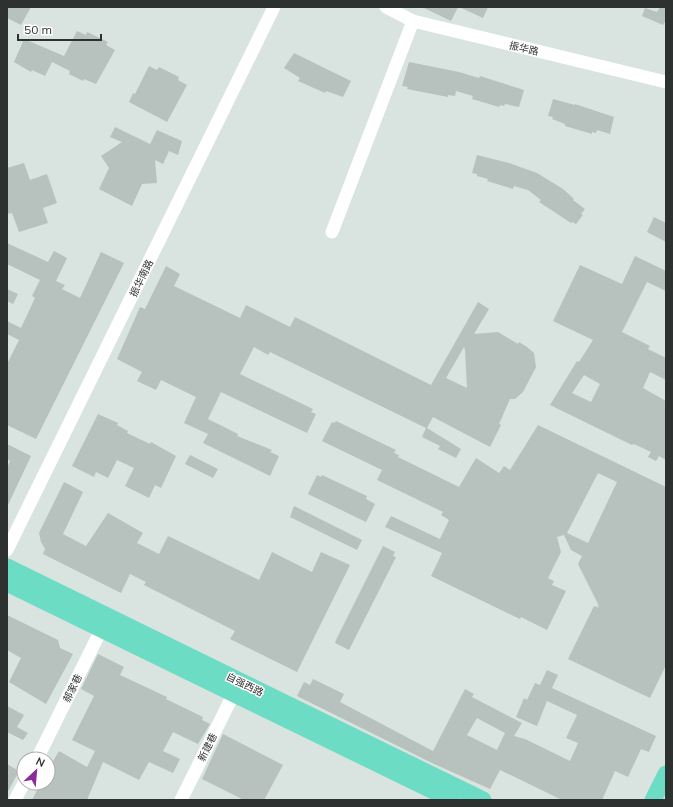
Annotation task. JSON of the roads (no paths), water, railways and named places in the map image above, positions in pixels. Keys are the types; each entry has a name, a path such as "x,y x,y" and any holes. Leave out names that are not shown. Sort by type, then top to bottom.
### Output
{"main road":[{"name":"自强西路","path":"7,567 233,695 452,800"},
{"name":"自强西路","path":"7,583 104,623 483,800"},
{"path":"653,800 666,774"}],"street":[{"name":"振华南路","path":"7,550 274,7"},
{"name":"振华路","path":"393,9 413,21 666,82"},
{"path":"332,232 413,21"},
{"name":"郝家巷","path":"41,751 104,623"},
{"name":"新建巷","path":"181,800 233,695"},
{"path":"15,800 20,791"}]}
